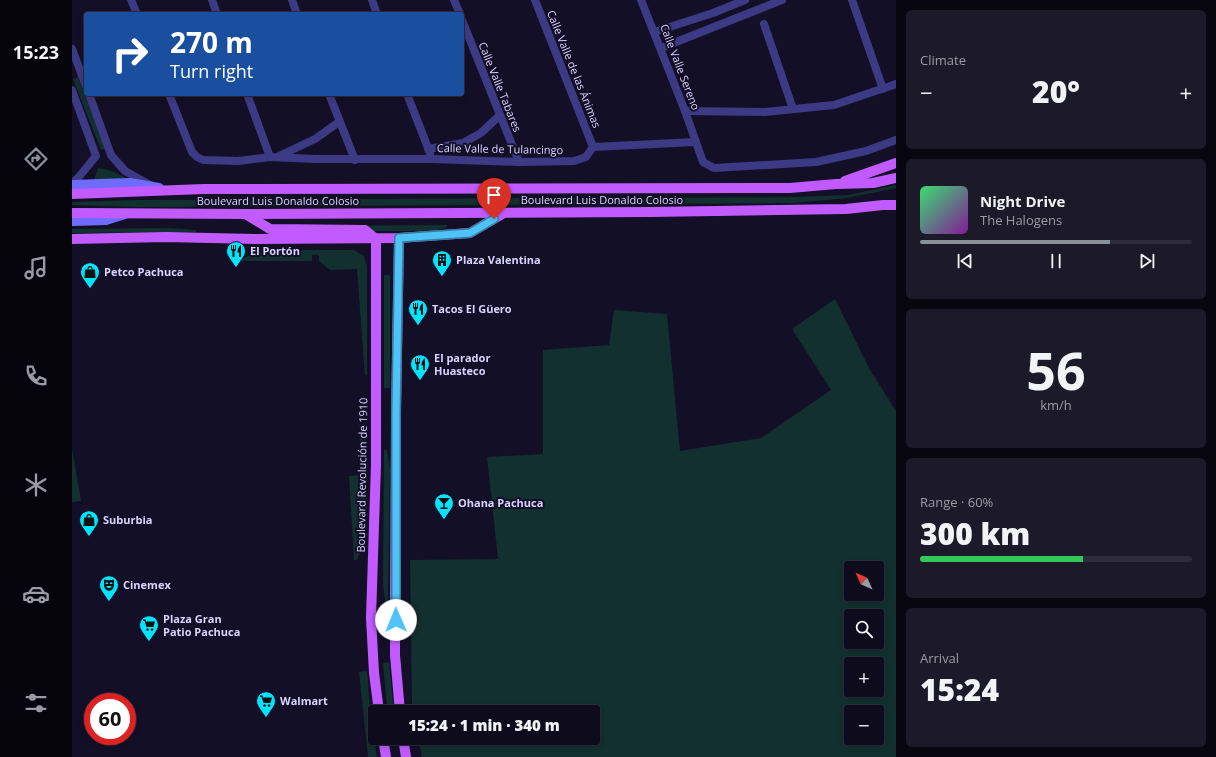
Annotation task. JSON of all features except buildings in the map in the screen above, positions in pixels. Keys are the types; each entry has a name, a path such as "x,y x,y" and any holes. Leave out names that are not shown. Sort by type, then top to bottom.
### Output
{"main road":[{"name":"Boulevard Luis Donaldo Colosio","path":"836,184 896,163"},
{"name":"Boulevard Luis Donaldo Colosio","path":"72,194 228,189 790,188 836,184 873,183 896,178"},
{"name":"Boulevard Luis Donaldo Colosio","path":"72,184 130,183 156,188 179,190"},
{"name":"Boulevard Luis Donaldo Colosio","path":"883,205 896,200"},
{"name":"Boulevard Luis Donaldo Colosio","path":"72,213 246,214 644,212 846,209 896,205"},
{"path":"72,239 166,237 255,239 399,238 470,233 506,212"},
{"name":"Boulevard Luis Donaldo Colosio","path":"72,221 106,220 128,213"},
{"path":"246,214 270,229 365,230 376,238"},
{"name":"Boulevard Revolución de 1910","path":"376,238 376,464 371,618 374,673 378,705"},
{"path":"399,238 395,599 396,656 400,705"},
{"path":"384,745 386,757"},
{"path":"404,745 406,757"}],"street":[{"path":"131,0 136,12"},
{"path":"212,0 216,12"},
{"path":"292,0 296,12"},
{"path":"372,0 376,12"},
{"path":"454,0 459,12"},
{"name":"Calle Valle de las Ánimas","path":"535,0 593,146"},
{"name":"Calle Valle Sereno","path":"641,0 661,48 696,142"},
{"path":"654,32 713,13 745,0"},
{"path":"661,48 782,0"},
{"path":"852,0 883,89"},
{"path":"764,24 794,109"},
{"name":"Calle Valle Tabares","path":"464,25 519,162"},
{"path":"73,53 76,72 84,83"},
{"path":"685,110 765,112 834,105 896,84"},
{"path":"72,90 96,156"},
{"path":"90,96 111,155 125,171 156,188"},
{"name":"Calle Valle de Tulancingo","path":"170,96 192,152 203,160 238,161 274,157 355,160 432,159 519,162 574,160 586,157 593,146"},
{"path":"248,96 274,157 315,139 339,122"},
{"path":"330,96 355,160"},
{"path":"409,96 432,159"},
{"path":"428,149 463,142 481,133 500,115"},
{"path":"593,146 696,142 703,162 714,168 816,162 866,151 896,140"},
{"path":"72,184 96,156 111,155"}],"green space":[{"path":"78,77 105,149 101,150 73,79"},
{"path":"98,168 119,174 126,178 126,181 94,180"},
{"path":"896,185 896,188 847,198 794,203 138,207 72,205 72,202 139,200 794,197 848,195"},
{"path":"447,225 447,227 434,231 369,231 288,226"},
{"path":"170,228 196,230 196,232 72,233 72,229"},
{"path":"261,250 354,250 364,256 367,266 367,375 365,376 357,269 330,270 319,261 319,255 312,255 312,261 241,261 242,259"},
{"path":"384,275 390,275 390,388 384,388"},
{"path":"835,299 870,370 896,411 896,757 422,757 419,745 600,745 600,705 412,705 410,560 498,559 487,457 543,454 543,350 609,345 614,310 667,314 680,451 761,438 831,390 792,329"},
{"path":"359,425 363,426 366,430 367,535 357,560 354,560 349,476 362,475"},
{"path":"72,448 81,501 72,502"},
{"path":"387,449 390,469 388,607 386,607 383,586 384,450"},
{"path":"389,662 393,705 387,705 383,663"},
{"path":"367,671 370,705 368,705 368,745 375,745 377,757 368,757 359,672"}],"place":[{"name":"El Portón","path":"236,268"},
{"name":"Plaza Valentina","path":"442,277"},
{"name":"Petco Pachuca","path":"90,289"},
{"name":"Tacos El Güero","path":"418,326"},
{"name":"El parador Huasteco","path":"420,381"},
{"name":"Ohana Pachuca","path":"444,520"},
{"name":"Suburbia","path":"89,537"},
{"name":"Cinemex","path":"109,602"},
{"name":"Plaza Gran Patio Pachuca","path":"149,642"},
{"name":"Walmart","path":"266,718"}],"route":[{"path":"396,620 396,412 399,238 470,233 494,219"}]}
